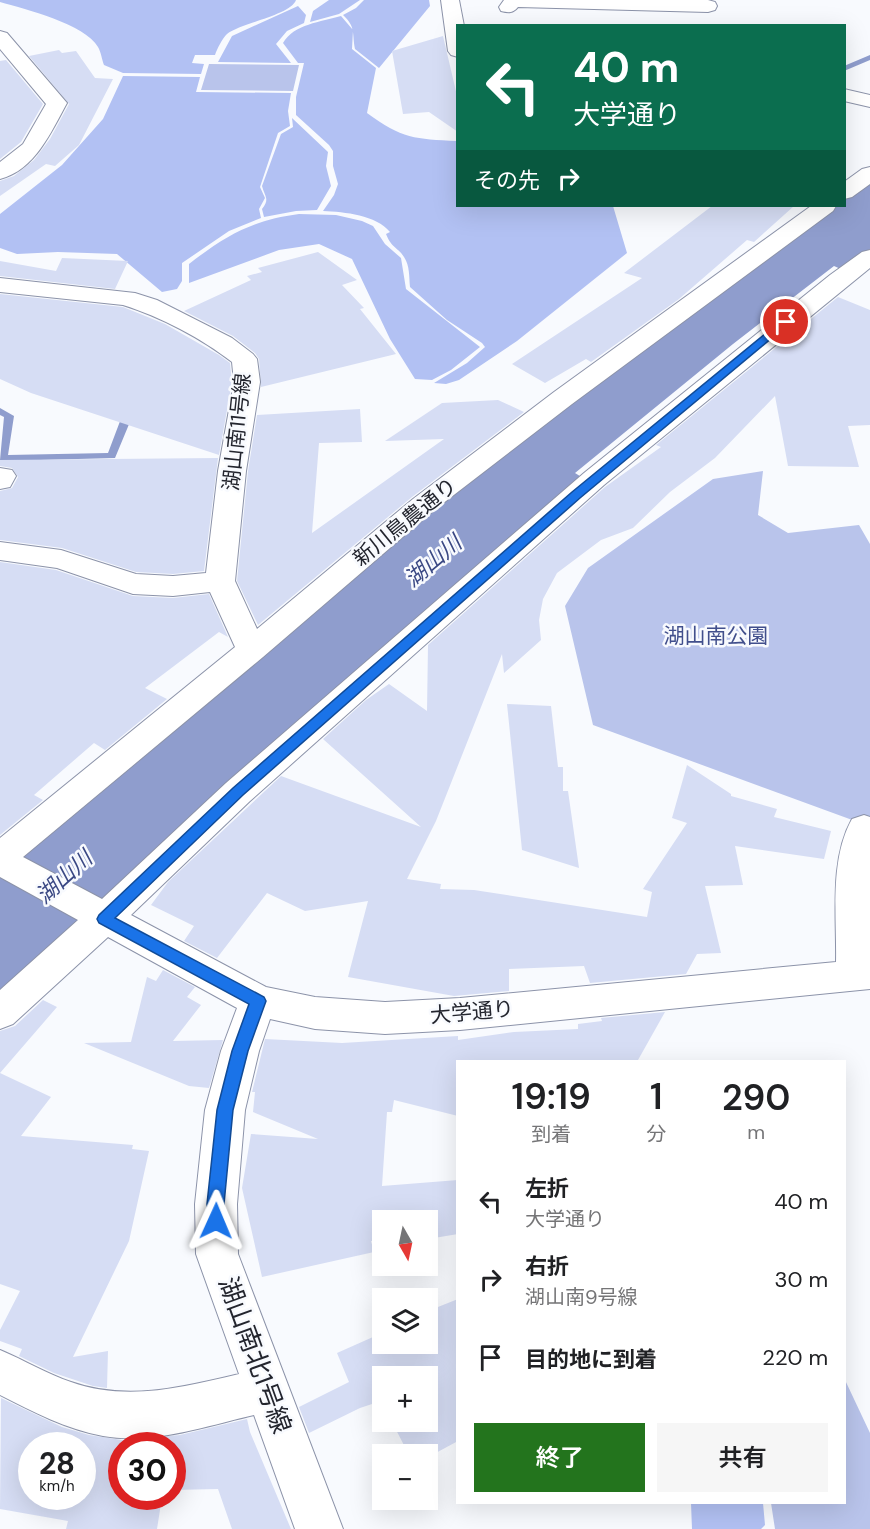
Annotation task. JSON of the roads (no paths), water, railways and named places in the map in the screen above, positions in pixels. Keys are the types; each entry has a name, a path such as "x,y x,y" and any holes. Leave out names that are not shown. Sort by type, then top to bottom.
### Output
{"street":[{"path":"450,0 456,38"},
{"path":"508,7 513,1 711,3 706,15 709,24"},
{"path":"0,37 57,104 32,148 0,172"},
{"path":"846,95 870,101"},
{"path":"846,191 870,174"},
{"name":"新川鳥農通り","path":"1,860 460,477 562,398 824,207"},
{"path":"0,1013 100,916 594,479 838,279 870,257"},
{"name":"湖山南11号線","path":"0,285 126,298 148,305 223,343 244,360 247,382 232,471 220,581"},
{"path":"0,551 61,559 133,584 173,586 220,581 252,650"},
{"path":"862,974 855,871 864,828"},
{"name":"大学通り","path":"1,860 258,1001 315,1013 385,1018 460,1014 862,974"},
{"name":"湖山南北1号線","path":"258,1001 240,1051 225,1110 216,1204 217,1254 319,1529"},
{"path":"0,1372 84,1409 116,1415 147,1415 268,1389"}],"water":[{"name":"湖山川","path":"870,180 870,249 843,270 834,266 733,344 575,473 583,478 0,990 0,870 395,539 713,295 835,207 846,207 846,198"}],"waterway":[{"path":"846,68 870,57"},
{"path":"0,411 9,416 3,458 112,456 131,411"}],"park label":[{"name":"湖山南公園","path":"716,636"}]}
